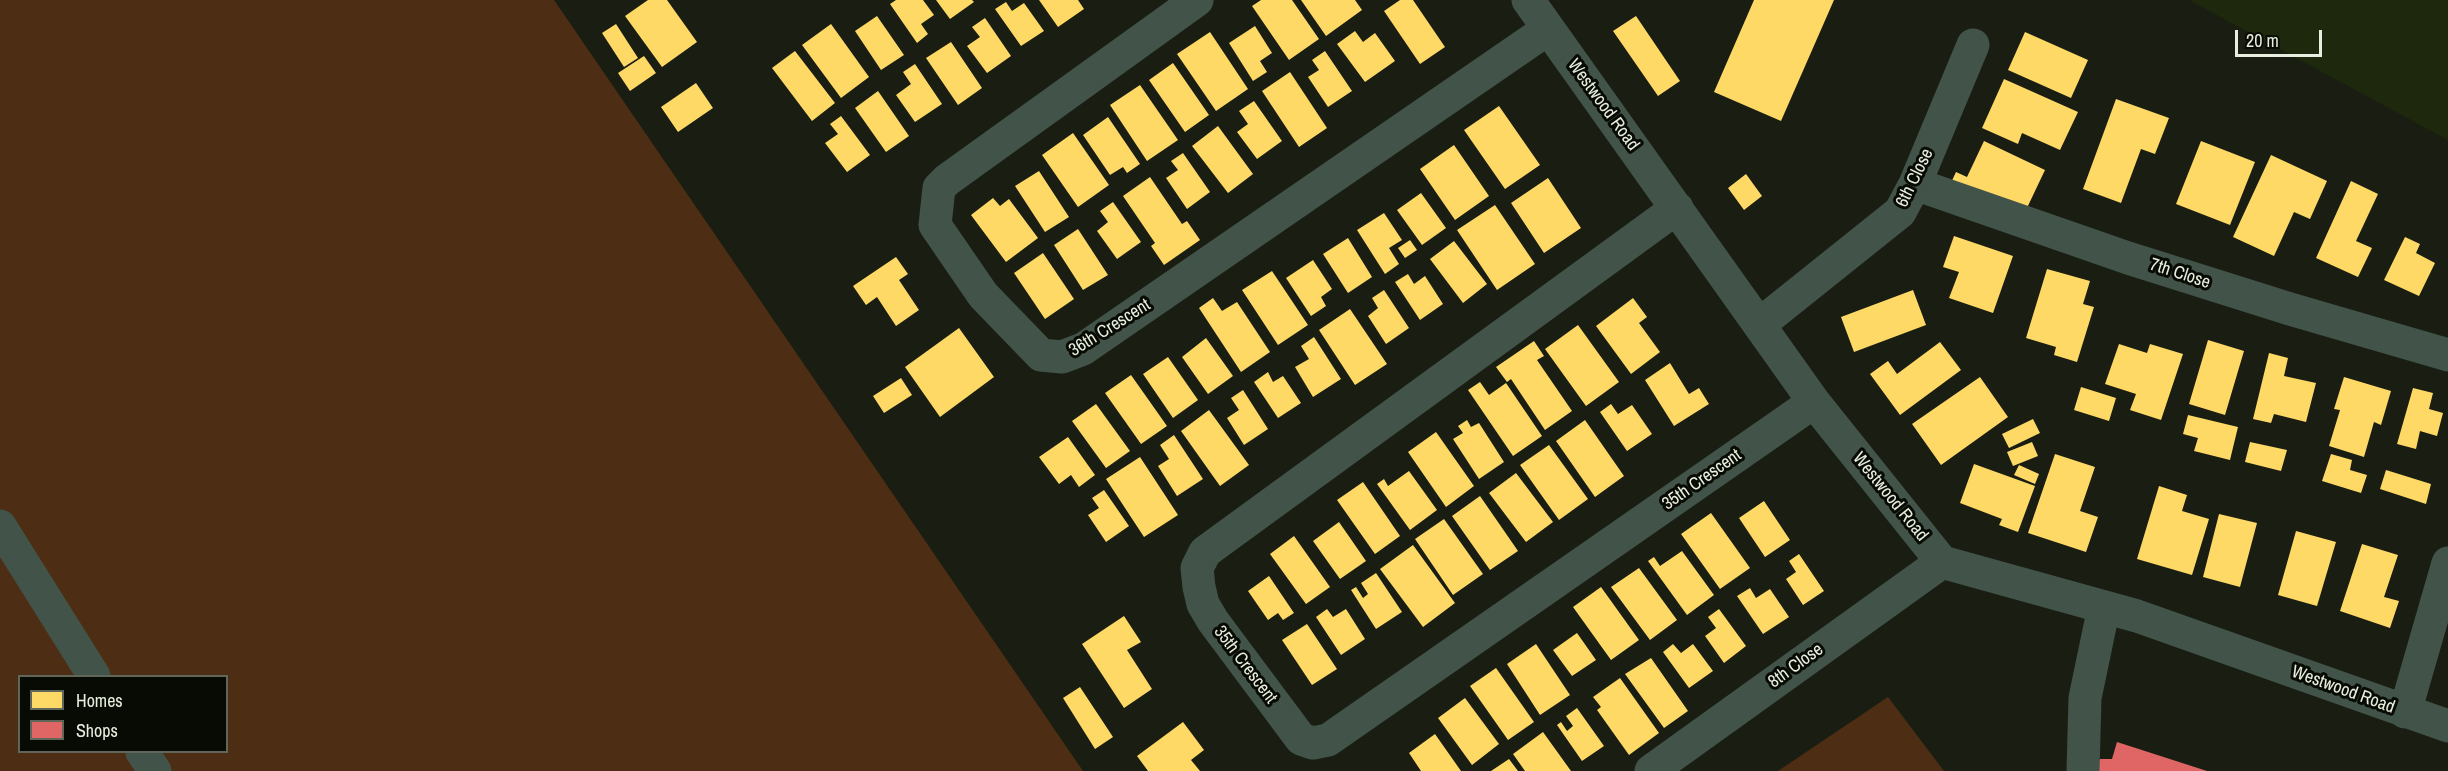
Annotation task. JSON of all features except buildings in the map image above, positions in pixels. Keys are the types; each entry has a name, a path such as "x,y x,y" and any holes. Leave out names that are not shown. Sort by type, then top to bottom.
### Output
{"street":[{"name":"36th Crescent","path":"1197,0 939,188 935,225 983,295 1041,354 1062,357 1083,349 1548,29"},
{"name":"Westwood Road","path":"1528,0 1814,402 1942,562 2137,616 2448,726"},
{"name":"6th Close","path":"1760,324 1899,212 1915,184 1973,45"},
{"name":"7th Close","path":"1915,184 2128,258 2290,309 2448,355"},
{"name":"35th Crescent","path":"1677,208 1205,552 1197,568 1199,586 1203,604 1213,621 1301,739 1313,743 1328,740 1814,402"},
{"path":"0,526 93,675"},
{"name":"8th Close","path":"1650,771 1942,562"},
{"path":"2404,712 2448,562"},
{"path":"2083,771 2085,698 2104,607"},
{"path":"143,753 154,771"}],"shaded area":[{"path":"0,0 554,0 1083,771 0,771"},
{"path":"2189,0 2448,0 2448,140"},
{"path":"1888,697 1944,771 1778,771"}]}
